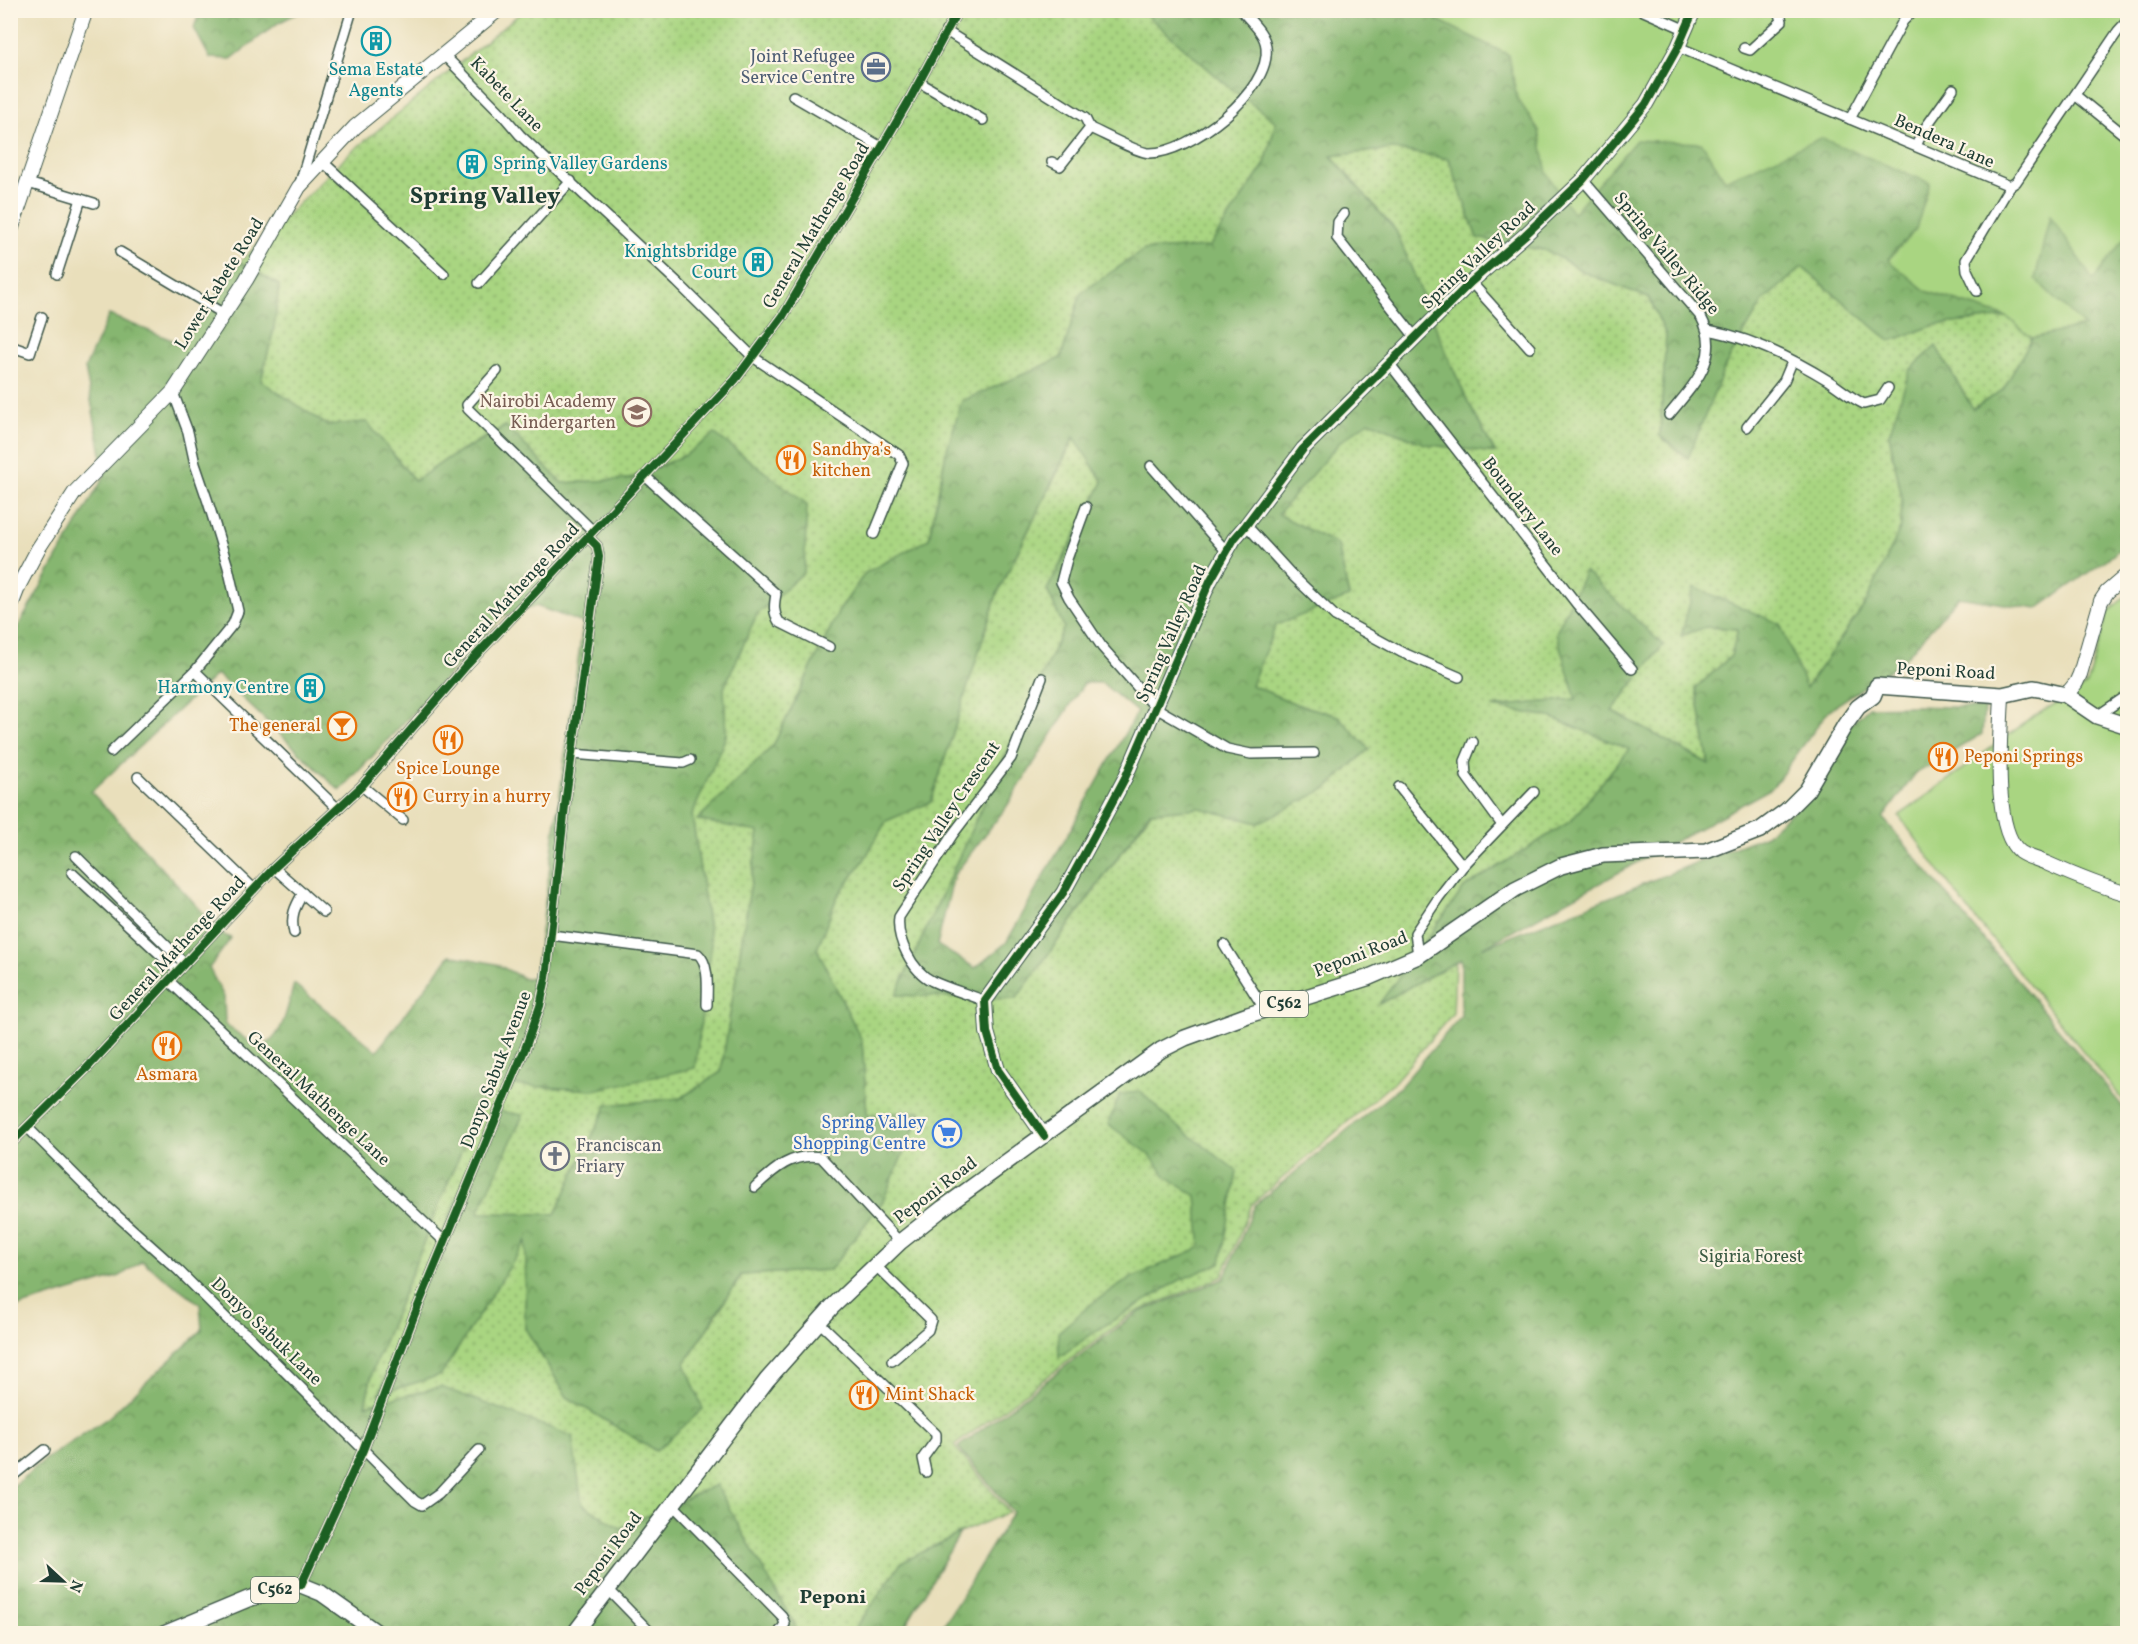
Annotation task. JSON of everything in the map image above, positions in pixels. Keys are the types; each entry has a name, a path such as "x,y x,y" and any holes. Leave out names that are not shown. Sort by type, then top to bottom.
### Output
{"main road":[{"name":"Peponi Road","path":"574,1634 671,1503 818,1321 900,1242 942,1208 1161,1050 1185,1038 1265,1010 1367,978 1418,956 1515,889 1561,866 1603,855 1706,851 1760,830 1786,811 1807,790 1845,725 1858,707 1873,696 1877,686 2002,695 2033,688 2066,695 2097,716 2127,726"},
{"name":"C562","path":"164,1634 248,1599 283,1587 301,1585 321,1593 379,1634"}],"street":[{"path":"10,233 86,10"},
{"path":"299,187 352,10"},
{"name":"Lower Kabete Road","path":"10,608 38,549 75,492 173,392 246,280 299,187 355,127 498,10"},
{"name":"General Mathenge Road","path":"10,1144 182,968 274,868 362,786 467,665 735,380 783,316 919,82 958,10"},
{"path":"946,31 1074,110 1085,118 1090,128 1147,153 1176,148 1227,116 1262,75 1267,57 1264,38 1241,10"},
{"path":"1641,10 1684,29"},
{"name":"Spring Valley Road","path":"985,1001 1063,893 1125,778 1210,581 1234,539 1303,449 1471,282 1583,180 1646,104 1678,47 1694,10"},
{"path":"1744,48 1750,50 1782,21 1779,10"},
{"path":"1850,119 1903,21 1914,10"},
{"name":"Bendera Lane","path":"1678,47 1975,171 1995,182 2010,186 2016,182 2127,20"},
{"name":"Kabete Lane","path":"444,55 520,135 571,181 753,357 899,455 903,463 874,534"},
{"path":"919,82 984,120"},
{"path":"1916,146 1923,131 1953,89"},
{"path":"2075,95 2127,138"},
{"path":"793,96 881,147"},
{"path":"1052,162 1060,166 1090,128"},
{"path":"322,161 444,274"},
{"name":"Spring Valley Ridge","path":"1583,180 1701,317 1708,330 1709,344 1699,378 1669,415"},
{"path":"479,283 571,181"},
{"path":"28,183 94,203"},
{"path":"1977,291 1967,270 1966,260 2010,186"},
{"path":"57,274 81,199"},
{"path":"1344,214 1338,222 1337,238 1415,337"},
{"path":"120,252 224,314"},
{"path":"1471,282 1530,348"},
{"path":"10,346 30,353 42,317"},
{"path":"1708,330 1736,335 1774,351 1864,404 1880,400 1888,388"},
{"path":"1747,427 1784,381 1792,362"},
{"name":"Boundary Lane","path":"1389,363 1576,603 1632,669"},
{"path":"498,371 467,405 468,409 590,534"},
{"path":"111,752 195,671 237,618 238,611 228,567 195,464 188,432 173,392"},
{"path":"1151,466 1227,552"},
{"path":"645,476 776,594 773,607 779,622 829,647"},
{"path":"1086,507 1061,582 1102,647 1156,708 1227,749 1251,754 1314,753"},
{"path":"1246,525 1292,575 1335,616 1401,652 1459,677"},
{"name":"Donyo Sabuk Avenue","path":"301,1585 363,1450 414,1316 540,1006 546,978 572,754 599,557 597,546 590,534"},
{"path":"2066,695 2080,674 2101,601 2107,592 2127,574"},
{"path":"195,671 338,809"},
{"name":"Spring Valley Crescent","path":"985,1001 930,980 920,971 900,936 899,917 953,834 1011,758 1042,678"},
{"path":"2002,695 2000,796 2003,821 2012,840 2019,851 2092,883 2127,894"},
{"path":"2097,716 2127,695"},
{"path":"1473,742 1465,761 1466,776 1502,825"},
{"path":"572,754 682,763 690,760"},
{"path":"138,777 254,889"},
{"path":"362,786 403,820"},
{"path":"1399,787 1463,866"},
{"path":"1418,956 1415,933 1439,897 1463,866 1533,792"},
{"path":"76,856 182,968"},
{"path":"274,868 324,912"},
{"path":"72,873 182,968"},
{"path":"294,933 293,911 303,893"},
{"path":"550,935 698,954 703,958 705,966 707,1005"},
{"path":"1224,945 1265,1010"},
{"name":"General Mathenge Lane","path":"169,981 445,1242"},
{"path":"985,1001 987,1032 998,1070 1044,1136"},
{"name":"Donyo Sabuk Lane","path":"28,1128 103,1203 179,1271 230,1322 248,1335 415,1501 422,1505 439,1493 479,1450"},
{"path":"754,1187 789,1160 813,1155 821,1157 900,1242"},
{"path":"875,1265 931,1320 927,1329 892,1361"},
{"path":"818,1321 936,1434 936,1440 923,1458 926,1472"},
{"path":"10,1478 45,1449"},
{"path":"671,1503 782,1616 785,1624 778,1634"},
{"path":"607,1588 652,1634"}],"green space":[{"path":"200,10 302,11 278,23 231,59 210,58 194,28"},
{"path":"523,11 1142,11 1229,87 1276,122 1265,164 1209,247 1144,250 1081,293 1061,358 962,401 946,453 929,539 865,573 839,611 773,746 698,819 759,832 721,1072 681,1098 607,1105 555,1214 477,1213 522,1115 493,1111 402,1332 441,1375 526,1239 525,1328 567,1397 656,1451 685,1363 742,1275 830,1270 883,1200 921,1112 867,1115 862,1041 817,949 837,897 864,860 886,821 931,802 997,594 1075,437 1103,482 1047,590 1064,627 896,995 1016,999 1151,812 1200,808 1258,823 1338,716 1296,704 1251,685 1276,625 1349,596 1338,545 1277,514 1340,442 1369,421 1425,444 1495,452 1467,400 1396,231 1331,156 1393,149 1449,159 1477,238 1548,251 1588,274 1649,298 1666,335 1660,436 1687,458 1725,366 1763,301 1802,267 1890,341 1935,325 2007,317 2032,338 2003,390 1972,409 1936,347 1889,434 1902,498 1901,527 1866,603 1805,689 1780,624 1706,627 1738,629 1731,656 1696,688 1709,764 1612,711 1663,645 1585,572 1556,633 1577,699 1494,707 1550,717 1630,748 1571,821 1464,888 1381,1003 1455,962 1453,1013 1395,1081 1252,1204 1222,1277 1133,1313 954,1446 1009,1512 960,1533 901,1563 852,1633 799,1634 716,1485 620,1528 582,1504 441,1387 365,1406 373,1369 490,1083 594,1090 711,944 692,815 726,736 724,688 757,614 804,572 715,435 685,455 629,479 562,483 505,426 447,459 415,481 367,422 327,425 261,381 274,328 279,285 240,262 350,153"},
{"path":"1142,11 1428,11 1438,20 1509,55 1517,98 1539,130 1547,173 1573,213 1636,140 1703,143 1725,180 1821,137 1930,183 1916,229 1888,259 1926,291 2007,317 1935,325 1890,341 1802,267 1763,301 1725,366 1688,458 1660,436 1666,335 1649,298 1588,274 1548,251 1477,238 1449,159 1393,149 1331,156 1396,231 1467,400 1495,453 1425,444 1369,421 1340,442 1278,514 1338,545 1349,597 1276,625 1251,685 1296,704 1338,716 1369,749 1326,789 1258,823 1200,808 1150,812 1016,999 896,995 1064,627 1047,590 1103,482 1074,437 997,594 931,802 886,821 864,860 837,897 817,949 862,1041 867,1115 921,1111 883,1201 830,1270 741,1275 685,1363 703,1409 656,1451 567,1397 525,1328 526,1241 441,1375 379,1394 493,1110 523,1115 478,1213 555,1214 607,1105 681,1098 721,1072 759,832 697,820 773,746 839,611 865,573 929,539 946,453 962,401 1061,358 1081,293 1144,250 1209,247 1265,164 1276,122 1229,87","holes":["1084,683 1102,683 1137,712 1006,943 975,968 937,945 954,875 1007,806"]},
{"path":"1428,11 2127,11 2127,235 2093,280 2050,215 2035,279 2084,326 2032,338 2007,317 1926,291 1888,260 1916,229 1930,183 1821,138 1725,180 1702,143 1636,140 1573,213 1547,174 1539,130 1517,98 1509,55 1438,20"},
{"name":"Sigiria Forest","path":"2050,214 2128,235 2127,542 2113,555 2037,609 1958,597 1903,661 1829,710 1772,788 1482,948 1766,835 1818,788 1849,726 1869,707 1984,708 1982,734 1915,774 1883,818 2127,1112 2127,1633 938,1634 1013,1512 958,1447 1137,1313 1224,1279 1255,1205 1400,1087 1461,1016 1461,959 1379,1004 1464,888 1571,821 1629,749 1550,717 1492,707 1576,699 1556,633 1585,571 1663,645 1612,711 1709,764 1696,688 1731,656 1738,629 1706,627 1681,636 1694,587 1780,624 1806,688 1866,603 1901,527 1902,498 1889,434 1910,370 1936,346 1973,409 2003,390 2032,338 2084,326 2035,279"},
{"path":"240,262 279,285 274,328 261,381 327,425 367,422 415,481 447,459 506,426 562,483 630,479 685,455 715,434 807,504 804,572 757,614 724,688 726,736 692,815 711,944 695,1068 594,1090 490,1084 373,1369 365,1405 441,1387 572,1436 582,1504 620,1528 716,1485 799,1633 11,1633 11,1488 44,1460 108,1418 202,1330 200,1304 142,1261 120,1276 11,1309 11,639 105,475 85,368 109,315 182,344","holes":["536,606 583,623 535,976 525,979 496,964 450,955 377,1051 294,984 279,1031 267,1044 258,1048 225,1024 224,997 209,968 231,938 224,935 91,792 217,674 340,791 503,616"]},
{"path":"2127,595 2127,1105 1969,911 1899,816 2033,717 2087,685 2108,612"},
{"path":"1141,1092 1171,1121 1237,1171 1221,1263 1180,1280 1102,1327 1059,1357 1058,1332 1095,1301 1131,1278 1201,1247 1196,1196 1166,1176 1149,1154 1108,1124 1120,1094"},
{"path":"960,1533 901,1633 852,1633 901,1563"}],"cycle path":[{"path":"10,1144 86,1069 274,868 362,786 467,665 735,380 783,316 911,97 958,10"},
{"path":"1044,1136 998,1070 987,1032 985,1001 1063,893 1093,838 1125,778 1210,581 1234,539 1303,449 1471,282 1583,180 1646,104 1678,47 1694,10"},
{"path":"301,1585 363,1450 414,1316 526,1046 540,1006 546,978 566,797 599,557 597,546 588,537"}],"place":[{"name":"Sema Estate Agents","path":"376,41"},
{"name":"Joint Refugee Service Centre","path":"876,67"},
{"name":"Spring Valley Gardens","path":"472,164"},
{"name":"Knightsbridge Court","path":"758,262"},
{"name":"Nairobi Academy Kindergarten","path":"637,412"},
{"name":"Sandhya’s kitchen","path":"791,460"},
{"name":"Harmony Centre","path":"310,688"},
{"name":"The general","path":"342,726"},
{"name":"Spice Lounge","path":"448,740"},
{"name":"Peponi Springs","path":"1943,757"},
{"name":"Curry in a hurry","path":"402,797"},
{"name":"Asmara","path":"167,1046"},
{"name":"Spring Valley Shopping Centre","path":"947,1133"},
{"name":"Franciscan Friary","path":"555,1156"},
{"name":"Mint Shack","path":"864,1395"}],"district":[{"name":"Spring Valley","path":"485,197"},
{"name":"Peponi","path":"833,1598"}]}
